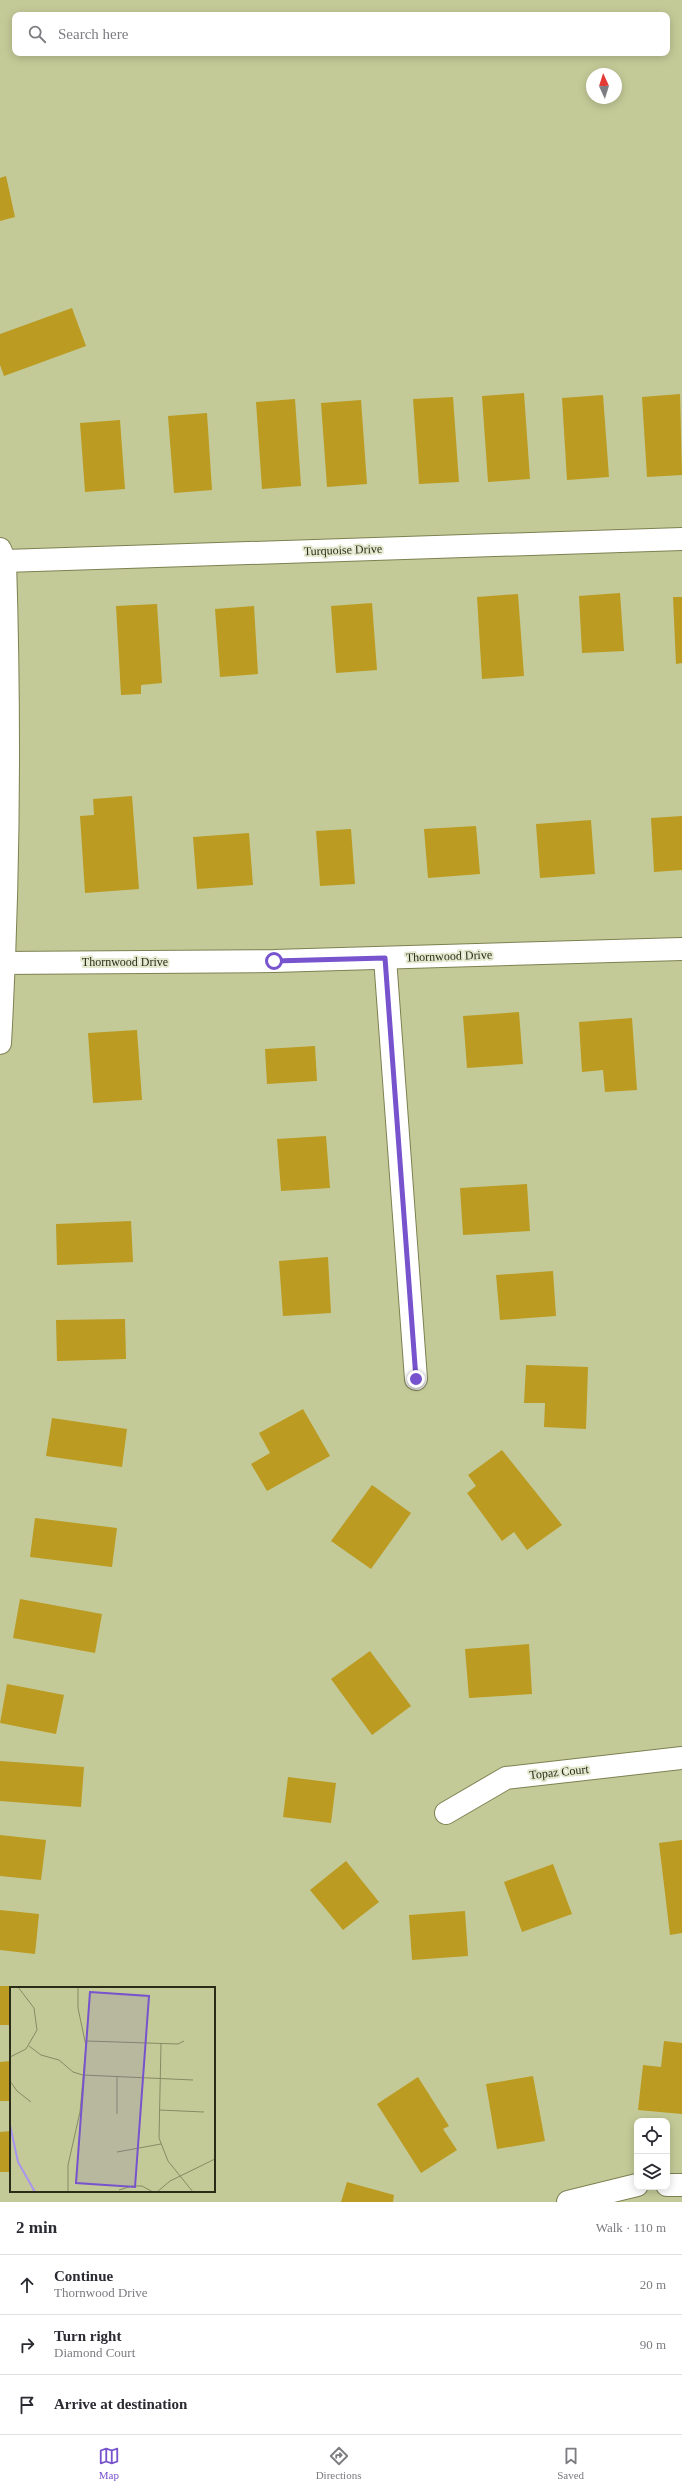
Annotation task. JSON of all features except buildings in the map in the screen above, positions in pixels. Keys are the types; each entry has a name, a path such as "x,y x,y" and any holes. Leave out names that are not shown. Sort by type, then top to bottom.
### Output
{"street":[{"name":"Turquoise Drive","path":"2,555 682,539"},
{"path":"0,1043 7,751 2,555"},
{"name":"Thornwood Drive","path":"2,962 274,961 682,949"},
{"path":"385,958 416,1379"},
{"name":"Topaz Court","path":"446,1813 506,1778 682,1758"},
{"path":"670,2185 682,2185"},
{"path":"568,2202 634,2187"}],"route":[{"path":"274,961 385,958 416,1379"}]}
